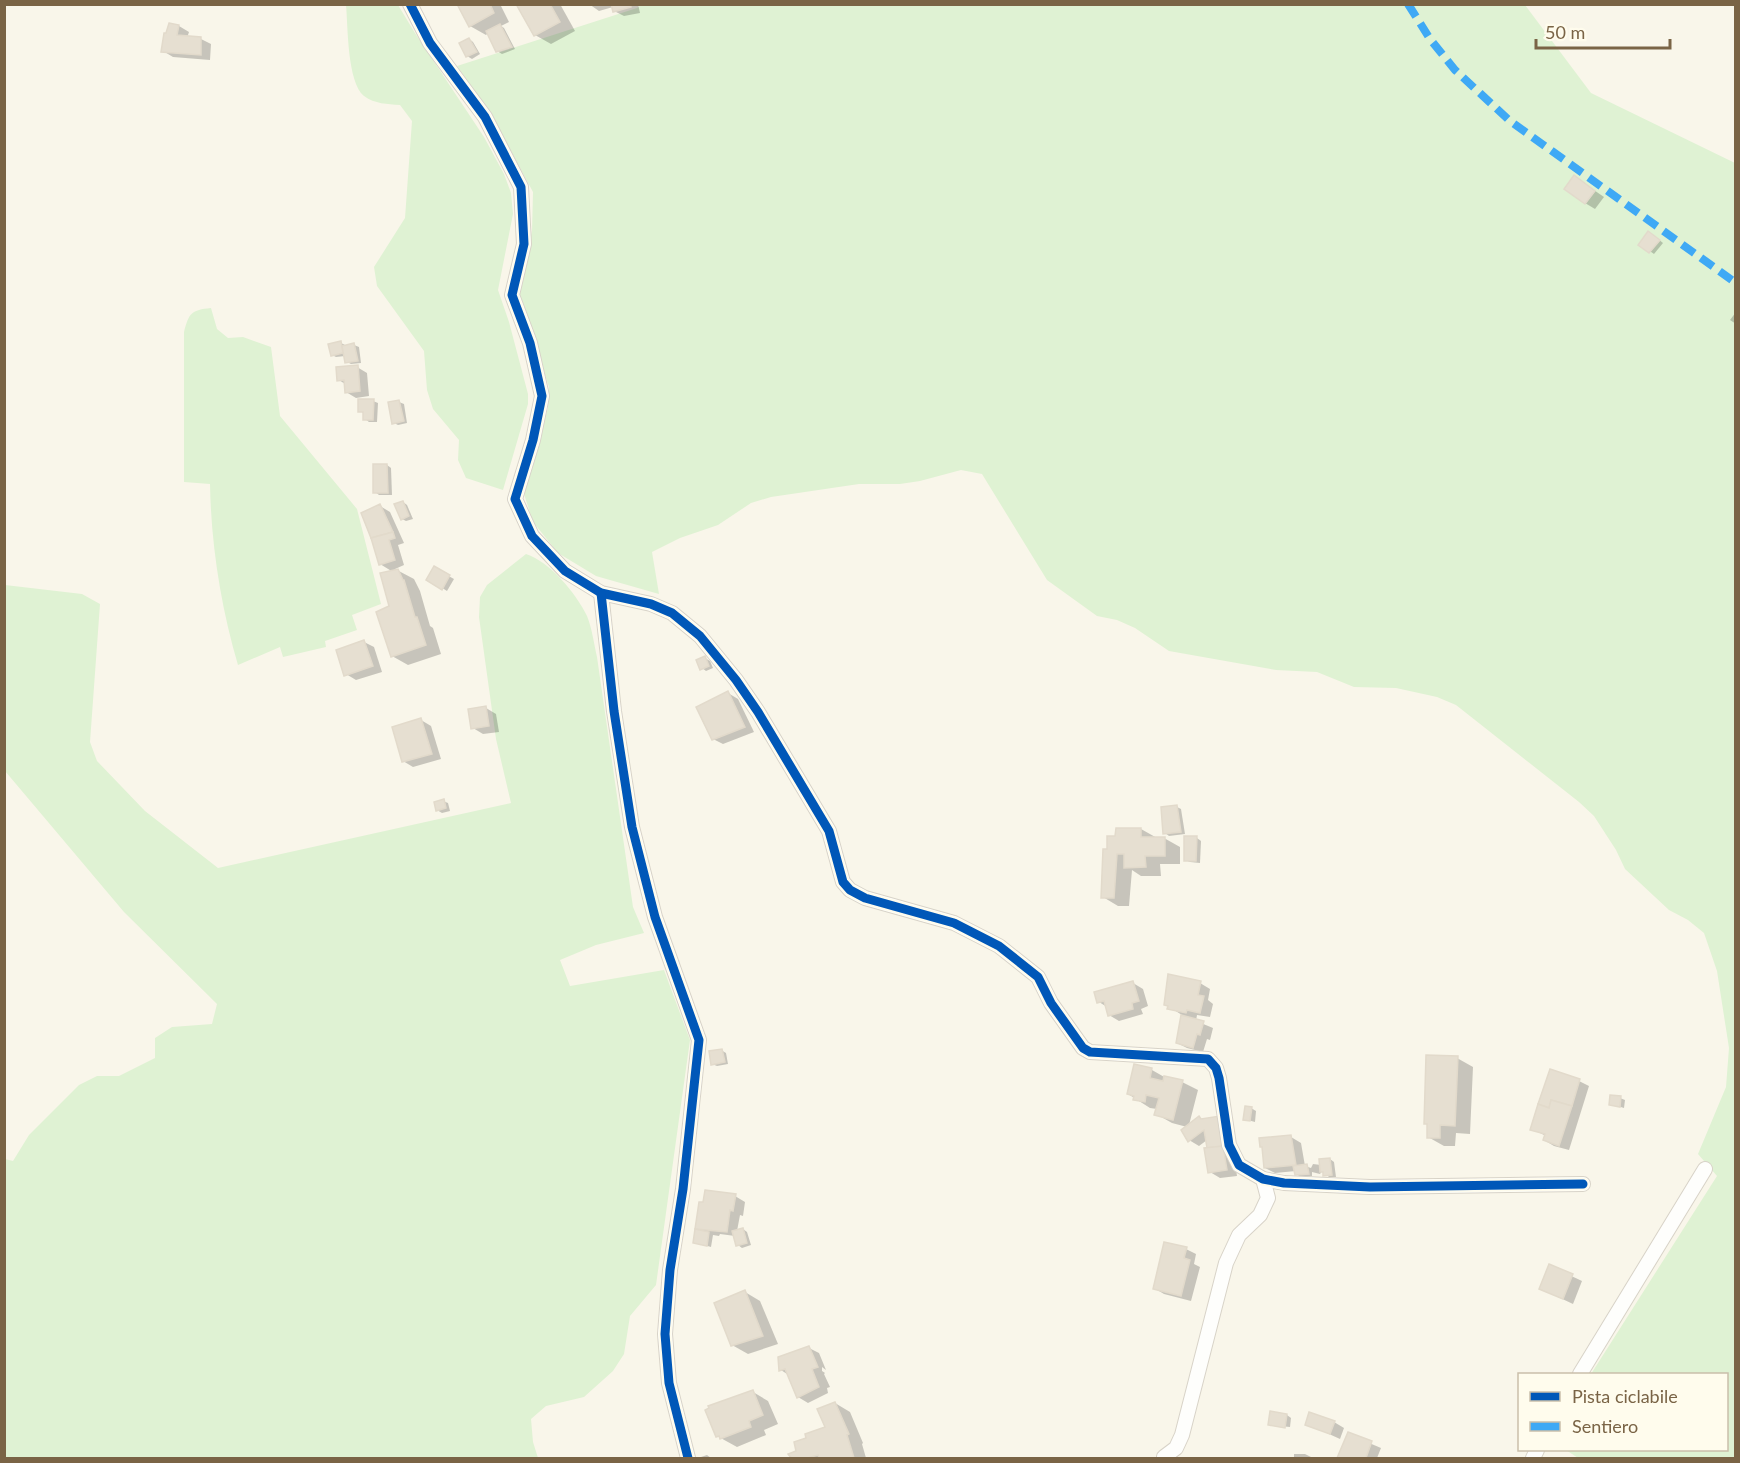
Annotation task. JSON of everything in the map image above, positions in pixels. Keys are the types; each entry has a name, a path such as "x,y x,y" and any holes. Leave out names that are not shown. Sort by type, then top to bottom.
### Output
{"street":[{"path":"410,4 430,43 485,117 521,187 524,244 512,295 530,343 542,396 533,440 515,499 531,536 565,571 601,593 651,604 672,613 700,636 736,680 758,712 829,831 843,882 850,890 865,898 954,923 999,946 1038,978 1064,1022 1083,1048 1090,1052 1208,1059 1216,1068 1219,1078 1229,1145 1239,1165 1263,1179 1284,1183 1370,1186 1583,1184"},
{"path":"601,593 614,711 632,827 655,917 699,1040 683,1189 670,1269 665,1334 669,1383 688,1458"},
{"path":"1581,1373 1705,1169"},
{"path":"1164,1457 1176,1448 1182,1435 1226,1263 1239,1235 1260,1215 1268,1198 1263,1179"}],"green space":[{"path":"346,5 398,5 484,137 504,174 511,193 513,214 498,290 528,394 528,404 503,490 466,478 458,460 459,440 433,409 427,390 424,351 377,286 374,267 405,218 412,121 400,105 372,101 358,89 351,67"},
{"path":"641,5 1525,5 1591,93 1735,163 1735,1458 1578,1458 1568,1451 1728,1451 1728,1373 1592,1373 1717,1176 1698,1154 1726,1087 1729,1048 1717,971 1704,933 1688,920 1669,910 1625,869 1616,850 1594,816 1579,802 1456,705 1437,697 1396,688 1354,687 1317,672 1276,670 1169,651 1135,628 1117,620 1097,616 1047,580 982,474 961,470 920,481 900,484 859,484 771,497 751,503 718,525 680,538 652,552 659,594 596,576 558,553 533,522 524,494 548,408 549,387 519,298 532,231 533,192 493,118 457,66"},
{"path":"211,308 217,329 228,338 243,337 271,347 280,416 357,509 381,604 352,615 357,630 325,641 326,647 283,657 280,647 238,665 218,576 212,530 210,484 184,482 184,332 189,317 195,311"},
{"path":"526,554 544,564 561,579 582,607 589,621 597,657 633,907 644,933 596,945 560,960 570,986 664,970 690,1040 656,1285 630,1316 624,1354 613,1371 584,1397 546,1406 531,1419 533,1442 538,1458 5,1458 5,1159 13,1161 29,1135 79,1085 97,1076 119,1076 155,1058 155,1038 172,1027 212,1024 217,1004 124,912 5,771 5,585 82,594 100,604 90,742 97,761 145,811 218,868 511,803 496,739 479,617 480,597 487,585"}],"building":[{"path":"457,4 490,4 494,13 469,27"},
{"path":"516,4 550,4 560,22 534,36"},
{"path":"611,4 630,4 631,7 613,12"},
{"path":"169,23 179,25 177,35 201,37 201,55 161,52 164,33"},
{"path":"500,24 512,47 496,52 486,31"},
{"path":"469,38 477,52 466,57 459,43"},
{"path":"1574,175 1595,191 1585,204 1564,189"},
{"path":"1648,231 1660,240 1649,253 1638,245"},
{"path":"341,341 343,353 331,356 328,344"},
{"path":"354,343 358,361 345,363 342,346"},
{"path":"358,365 360,391 345,393 344,380 337,381 336,367"},
{"path":"358,399 374,399 373,420 363,420 363,412 358,412"},
{"path":"399,400 404,421 392,424 388,402"},
{"path":"373,464 387,464 388,493 373,493"},
{"path":"403,501 409,516 401,520 394,504"},
{"path":"380,504 393,532 371,538 361,513"},
{"path":"393,532 395,538 389,540 395,560 379,565 371,538"},
{"path":"434,566 450,575 442,590 426,580"},
{"path":"398,569 404,580 426,645 391,657 376,612 389,606 380,573"},
{"path":"364,640 373,666 344,676 336,650"},
{"path":"705,656 709,666 700,670 696,660"},
{"path":"728,691 745,727 712,740 696,707"},
{"path":"486,706 489,726 471,729 468,709"},
{"path":"421,718 432,754 402,762 392,727"},
{"path":"444,799 446,808 436,811 434,802"},
{"path":"1177,805 1181,832 1163,834 1161,807"},
{"path":"1116,828 1141,828 1141,837 1165,837 1165,856 1145,856 1146,867 1124,868 1124,854 1117,854 1114,898 1101,898 1103,849 1107,849 1107,836 1115,836"},
{"path":"1184,836 1197,836 1196,861 1184,861"},
{"path":"1168,974 1201,981 1198,995 1204,996 1200,1013 1167,1009 1168,1006 1164,1005"},
{"path":"1133,981 1139,1001 1132,1003 1133,1009 1108,1016 1104,1001 1097,1003 1094,992"},
{"path":"1181,1015 1204,1021 1193,1048 1176,1043"},
{"path":"722,1049 725,1062 711,1065 709,1051"},
{"path":"1426,1055 1458,1056 1455,1126 1440,1125 1440,1138 1427,1138 1427,1124 1424,1124"},
{"path":"1134,1064 1152,1068 1150,1078 1163,1081 1164,1076 1183,1080 1173,1120 1154,1115 1159,1098 1146,1095 1145,1102 1133,1100 1134,1096 1127,1094"},
{"path":"1550,1069 1580,1079 1572,1106 1551,1100 1549,1108 1538,1104"},
{"path":"1610,1095 1621,1096 1620,1107 1609,1105"},
{"path":"1551,1100 1572,1106 1559,1146 1543,1140 1545,1134 1530,1130 1538,1104 1549,1108"},
{"path":"1245,1106 1252,1107 1250,1121 1243,1120"},
{"path":"1199,1116 1201,1119 1220,1116 1223,1146 1207,1148 1204,1130 1188,1142 1181,1130"},
{"path":"1291,1135 1296,1165 1264,1168 1259,1138"},
{"path":"1223,1146 1227,1170 1208,1173 1204,1148"},
{"path":"1330,1158 1332,1175 1323,1176 1323,1172 1320,1172 1319,1159"},
{"path":"1307,1164 1309,1174 1295,1175 1293,1166"},
{"path":"705,1190 736,1194 733,1211 730,1210 727,1232 695,1229 699,1202 703,1202"},
{"path":"743,1228 747,1243 736,1246 732,1231"},
{"path":"695,1229 709,1232 707,1246 693,1243"},
{"path":"1164,1242 1187,1247 1184,1258 1190,1260 1181,1296 1153,1289"},
{"path":"1549,1264 1573,1274 1563,1299 1539,1289"},
{"path":"745,1290 763,1336 731,1346 714,1303"},
{"path":"809,1346 818,1367 812,1369 819,1387 797,1398 785,1369 779,1371 778,1357"},
{"path":"753,1390 763,1415 749,1421 751,1427 720,1439 719,1436 716,1437 705,1410 709,1408 708,1406"},
{"path":"835,1402 849,1434 847,1435 854,1458 819,1458 818,1455 808,1458 791,1458 788,1454 796,1451 794,1442 806,1438 805,1434 825,1427 817,1409"},
{"path":"1270,1411 1287,1414 1285,1428 1268,1425"},
{"path":"1309,1412 1335,1421 1330,1434 1305,1425"},
{"path":"1348,1432 1372,1441 1366,1458 1337,1458"}],"marked path":[{"path":"1408,4 1430,39 1455,70 1510,121 1736,283"}],"cycle path":[{"path":"410,4 430,43 485,117 521,187 524,244 512,295 530,343 542,396 533,440 515,499 532,536 565,571 601,593 651,604 672,613 700,636 736,680 758,712 829,831 843,882 850,890 865,898 954,923 999,946 1038,977 1051,1003 1083,1048 1090,1052 1208,1059 1216,1068 1219,1078 1229,1145 1239,1165 1263,1179 1284,1183 1370,1187 1583,1184"},
{"path":"601,593 614,711 632,827 655,917 699,1040 683,1189 670,1270 665,1334 669,1383 688,1458"}]}
